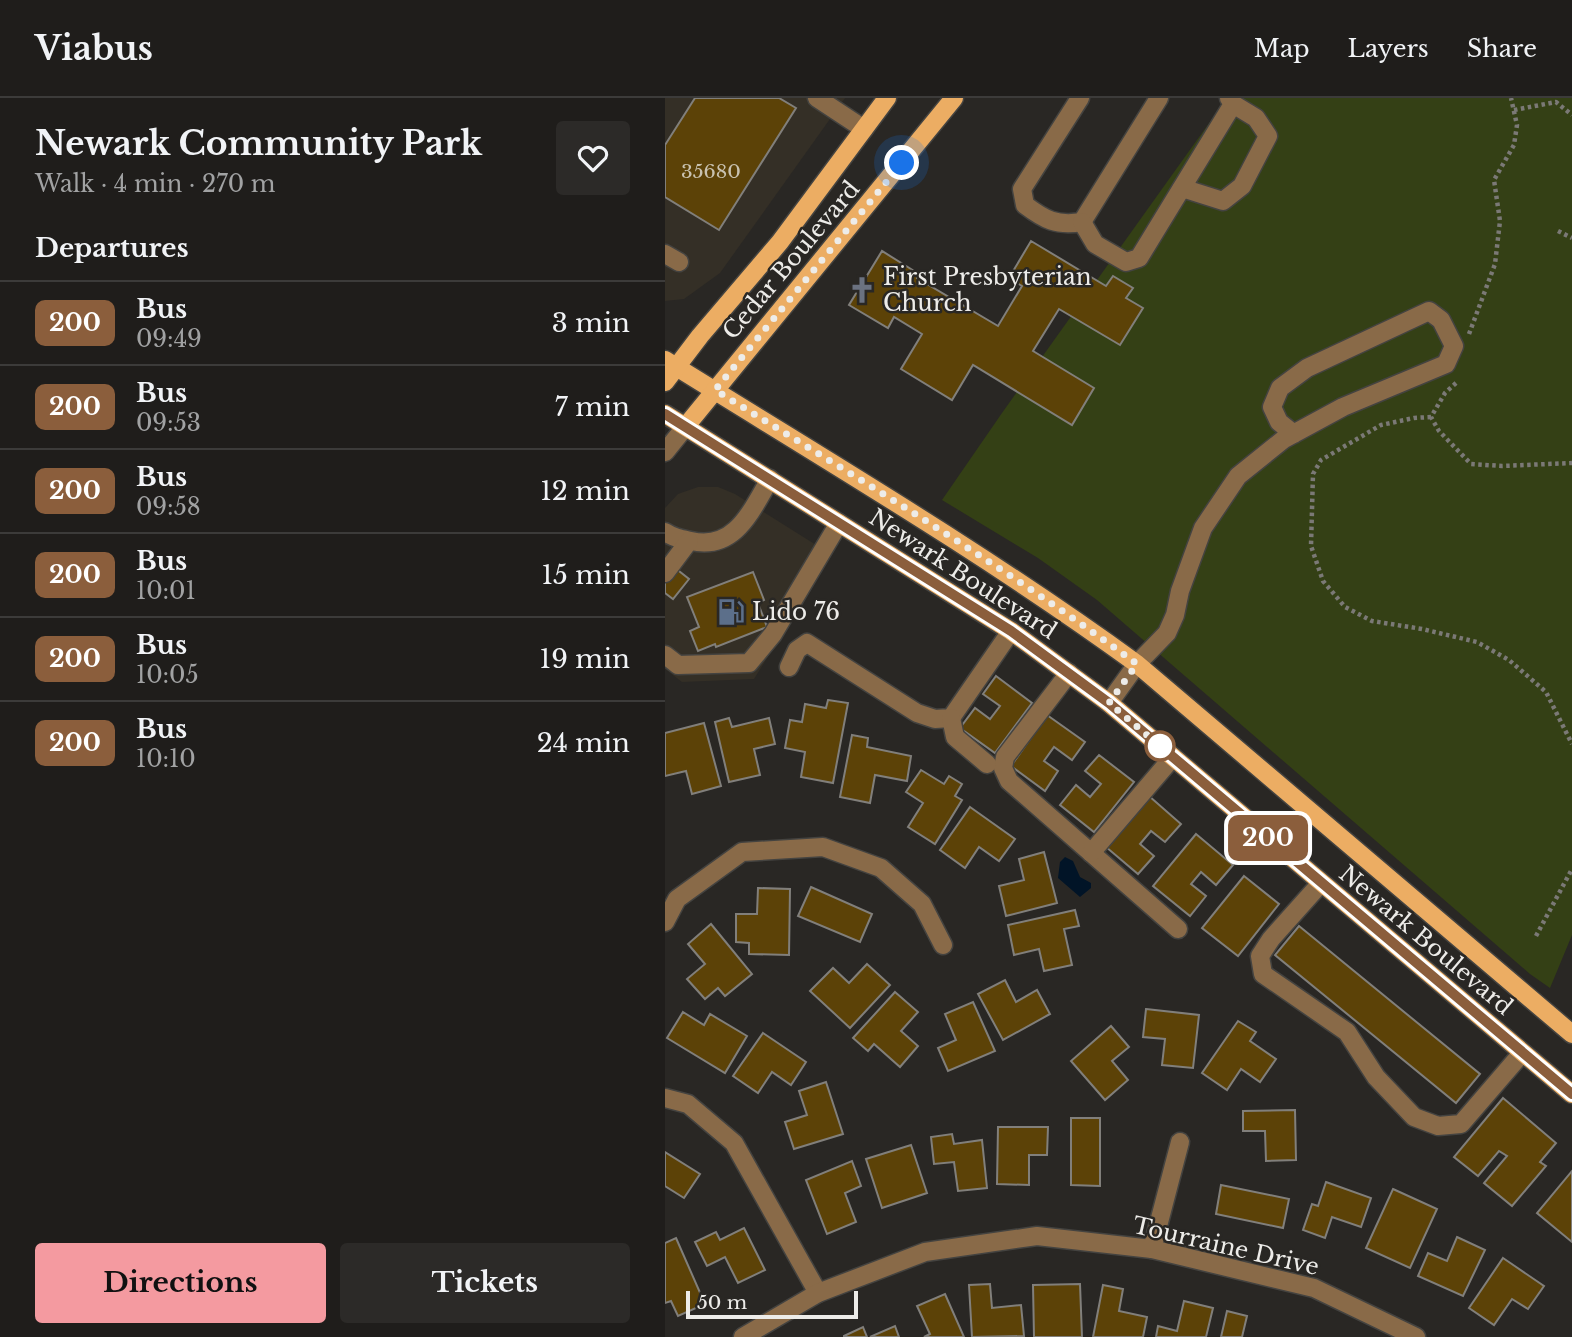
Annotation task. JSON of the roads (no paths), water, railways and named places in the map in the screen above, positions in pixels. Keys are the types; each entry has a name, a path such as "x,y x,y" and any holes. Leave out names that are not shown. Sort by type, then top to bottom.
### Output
{"main road":[{"name":"Cedar Boulevard","path":"665,382 671,363 780,242 887,98"},
{"name":"Cedar Boulevard","path":"686,426 954,98"},
{"name":"Newark Boulevard","path":"671,363 971,550 1137,664 1572,1034"},
{"name":"Newark Boulevard","path":"665,414 1011,631 1069,673 1109,703 1572,1094"}],"street":[{"path":"817,98 864,129"},
{"path":"1080,98 1022,189 1025,205 1043,218 1065,225 1082,222 1159,98"},
{"path":"1082,222 1095,244 1126,262 1139,258 1231,101 1256,118 1268,136 1242,186 1223,201 1182,188"},
{"path":"1109,703 1137,664 1167,633 1203,528 1238,477 1294,434 1343,407 1447,364 1454,346 1441,320 1429,311 1307,368 1289,381 1280,388 1272,407 1279,422 1294,434"},
{"name":"Cedar Boulevard","path":"665,452 686,426"},
{"path":"665,532 699,543 723,540 745,521 770,479"},
{"path":"671,660 749,663 773,634 839,523"},
{"path":"665,573 689,541"},
{"path":"987,764 955,737 951,718 1011,631"},
{"path":"789,667 797,650 807,643 918,713 935,719 951,718"},
{"path":"1069,673 1005,757 1003,768 1009,781 1178,929"},
{"path":"1091,853 1173,757"},
{"path":"665,922 677,899 743,852 823,847 881,868 922,904 943,945"},
{"path":"1321,883 1271,939 1260,956 1263,974 1347,1032 1376,1077 1414,1117 1438,1126 1461,1124 1523,1053"},
{"path":"665,1098 688,1104 734,1143 818,1293"},
{"path":"1152,1249 1180,1142"},
{"name":"Tourraine Drive","path":"743,1337 818,1293 925,1252 1037,1236 1152,1249 1314,1289 1416,1337"}],"water":[{"path":"1065,857 1073,861 1080,877 1091,883 1091,888 1080,897 1058,878 1060,862"}],"place":[{"name":"First Presbyterian Church","path":"862,290"},
{"name":"Lido 76","path":"731,612"}]}
